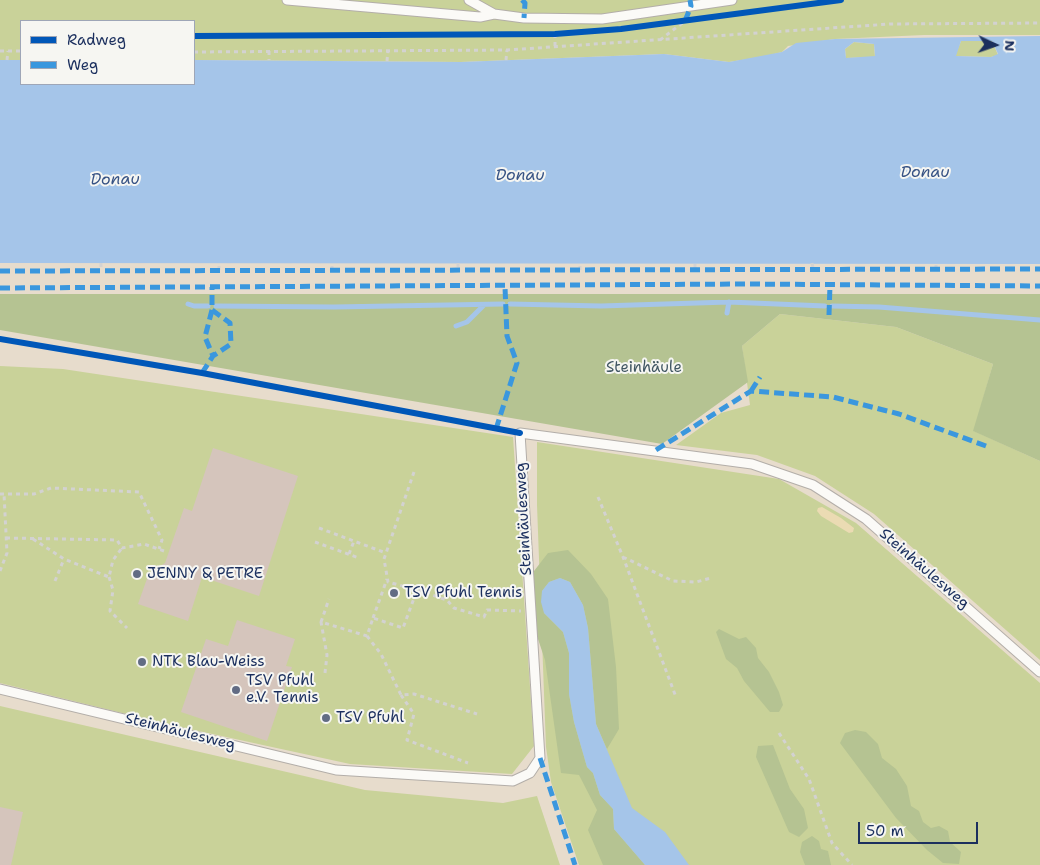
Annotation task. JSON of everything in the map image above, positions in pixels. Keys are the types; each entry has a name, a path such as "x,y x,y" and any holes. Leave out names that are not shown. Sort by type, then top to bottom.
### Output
{"lane":[{"path":"287,0 480,17 494,14 524,18 602,20 732,0"},
{"path":"469,0 494,14"},
{"name":"Steinhäulesweg","path":"0,689 336,770 513,781 530,773 540,758 529,612 520,433 752,464 813,485 866,519 1040,672"}],"path":[{"path":"666,23 694,20"},
{"path":"659,40 685,21"},
{"path":"195,52 507,50 890,24 1040,23"},
{"path":"546,34 564,33"},
{"path":"555,34 555,48"},
{"path":"506,60 507,50"},
{"path":"0,51 20,51"},
{"path":"8,51 8,60"},
{"path":"269,51 269,60"},
{"path":"388,51 388,61"},
{"path":"101,263 101,271"},
{"path":"219,263 219,270"},
{"path":"332,263 332,270"},
{"path":"458,264 458,270"},
{"path":"580,264 580,270"},
{"path":"695,264 696,268"},
{"path":"936,264 936,269"},
{"path":"414,472 384,559 388,582 447,600 454,608 484,617 487,610 529,612"},
{"path":"0,571 7,553 2,494 34,494 51,488 139,492 162,540 160,549"},
{"path":"598,497 624,557 676,697"},
{"path":"319,528 386,553"},
{"path":"6,538 117,540 122,548"},
{"path":"33,539 64,558 109,577"},
{"path":"349,554 354,541"},
{"path":"316,542 359,558"},
{"path":"127,628 110,611 114,590 109,577 113,560 122,548 144,544 164,551"},
{"path":"624,557 673,581 696,582 711,578"},
{"path":"55,581 64,558"},
{"path":"367,636 387,578"},
{"path":"373,618 403,628 417,590"},
{"path":"325,673 327,655 321,622 329,599"},
{"path":"321,622 367,636 381,654 401,695 414,714 408,740 468,763"},
{"path":"401,695 414,694 477,714"},
{"path":"779,733 809,779 832,843 852,865"}],"green space":[{"path":"0,0 1040,0 1040,35 924,35 835,39 788,46 782,52 729,62 664,54 461,62 195,60 195,20 20,20 20,60 0,60"},
{"path":"961,41 992,41 998,55 991,57 955,56"},
{"path":"854,42 874,44 875,57 846,58 845,49"},
{"name":"Steinhäule","path":"0,294 1040,294 1040,461 973,431 993,364 896,327 780,314 742,346 748,382 662,444 0,330"},
{"path":"780,314 896,327 993,364 974,431 1040,461 1040,660 874,514 815,476 757,455 676,445 721,413 750,405 742,346"},
{"path":"0,366 63,369 513,437 534,746 512,774 350,764 171,725 0,683"},
{"path":"537,442 779,479 856,523 1040,683 1040,865 579,865 551,782 546,747 537,505"},
{"path":"568,550 591,574 608,599 616,667 619,729 607,749 596,724 588,628 583,605 570,582 560,578 549,582 542,591 544,613 563,632 569,653 569,694 574,722 587,767 593,773 600,795 613,809 614,829 645,865 603,865 588,830 597,810 579,775 561,773 545,660 534,627 534,571 548,553"},
{"path":"719,629 739,639 746,637 756,648 758,658 769,672 779,692 783,705 779,712 770,712 744,681 737,668 726,659 716,632"},
{"path":"0,706 365,790 503,803 537,796 560,865 11,865 0,807"},
{"path":"855,730 866,732 878,744 882,758 896,769 907,786 911,806 919,811 923,822 931,828 939,826 948,831 950,842 961,852 959,864 943,863 927,850 896,818 840,743 845,733"},
{"path":"773,745 790,789 804,809 808,828 799,837 789,832 756,757 758,746"},
{"path":"812,836 819,841 821,849 828,851 831,865 805,865 800,852 802,842"}],"sand":[{"path":"822,507 854,528 853,532 849,533 821,516 817,511 818,508"}],"water":[{"name":"Donau","path":"1040,36 1040,264 0,263 0,60 20,60 20,85 195,85 195,60 461,62 664,54 729,62 782,52 796,43 835,39","holes":["961,41 992,41 998,54 991,57 956,56","854,42 874,44 875,56 846,58 845,49"]},
{"path":"560,578 570,582 583,605 588,628 596,724 632,808 665,832 689,865 645,865 614,829 613,809 600,795 593,773 587,767 574,722 569,694 569,653 563,632 544,613 541,602 542,591 549,582"}],"building":[{"path":"213,448 298,476 259,596 202,577 188,621 138,604 149,573 165,563 184,508 192,511"},
{"name":"TSV Pfuhl e.V. Tennis","path":"237,620 295,639 286,666 292,667 267,741 181,712 206,639 228,646"},
{"path":"0,807 23,812 11,865 0,865"}],"waterway":[{"path":"510,304 601,306 729,302 825,306"},
{"path":"727,313 729,302"},
{"path":"188,304 208,306"},
{"path":"216,306 334,307 503,304"},
{"path":"456,326 467,322 484,305"},
{"path":"832,306 879,307 1040,320"}],"marked path":[{"path":"522,0 525,3 524,18"},
{"path":"685,21 691,6 690,0"},
{"path":"0,271 1040,269"},
{"path":"0,288 746,284 1040,286"},
{"path":"829,315 830,285"},
{"path":"202,373 213,356 231,344 230,323 212,310 212,287"},
{"path":"496,429 517,363 507,336 505,287"},
{"path":"212,310 205,337 213,356"},
{"path":"751,391 760,377"},
{"path":"656,450 751,391 833,397 899,414 986,446"},
{"path":"540,758 575,865"}],"cycle path":[{"path":"195,36 555,34 621,29 841,0"},
{"path":"0,339 202,373 520,433"}],"place":[{"name":"JENNY & PETRE","path":"137,574"},
{"name":"TSV Pfuhl Tennis","path":"394,593"},
{"name":"NTK Blau-Weiss","path":"142,662"},
{"name":"TSV Pfuhl e.V. Tennis","path":"236,690"},
{"name":"TSV Pfuhl","path":"326,718"}]}
